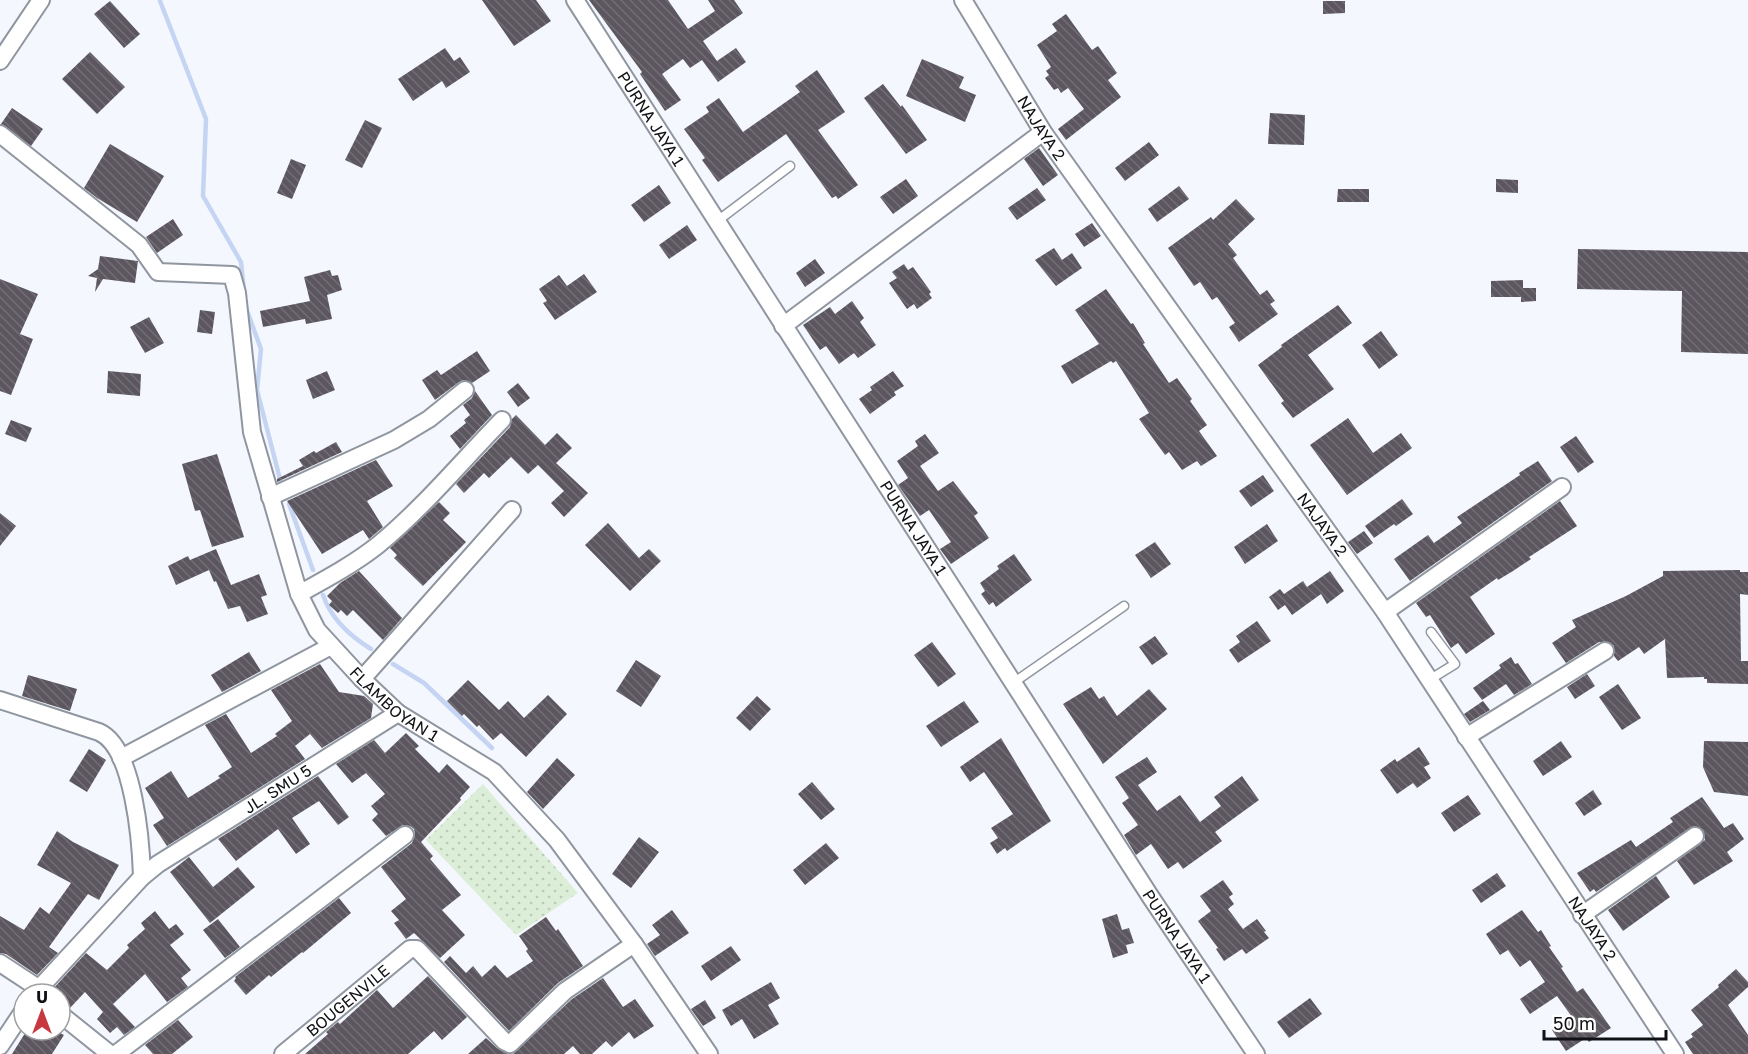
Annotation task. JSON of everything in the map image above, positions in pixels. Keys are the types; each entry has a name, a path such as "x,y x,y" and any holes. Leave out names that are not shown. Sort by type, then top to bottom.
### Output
{"street":[{"path":"0,61 41,0"},
{"name":"PURNA JAYA 1","path":"575,0 1012,683 1256,1054"},
{"name":"NAJAYA 2","path":"963,0 1043,132 1385,612 1675,1054"},
{"path":"783,326 1043,132"},
{"name":"FLAMBOYAN 1","path":"0,134 139,245 159,272 232,276 237,293 252,432 299,594 317,630 362,679 398,713 494,772 557,840 634,944 709,1054"},
{"path":"270,497 394,440 429,419 465,390"},
{"path":"299,594 347,566 399,526 502,420"},
{"path":"1385,612 1562,487"},
{"path":"362,679 512,510"},
{"path":"128,754 331,646"},
{"path":"1466,737 1605,651"},
{"path":"0,700 103,733 128,754 141,836 144,876 47,982"},
{"name":"JL. SMU 5","path":"144,876 158,864 398,713"},
{"path":"116,1054 405,835"},
{"path":"1582,915 1695,836"},
{"name":"BOUGENVILE","path":"284,1054 410,949 414,948 504,1041 510,1044 565,991 634,944"},
{"path":"0,963 25,982"},
{"path":"72,1024 110,1054"},
{"path":"0,1046 12,1028"}],"lane":[{"path":"716,223 790,166"},
{"path":"1012,683 1124,606"},
{"path":"1429,680 1455,664 1431,632"}],"green space":[{"path":"483,784 578,893 516,935 426,840"}],"building":[{"path":"482,0 536,0 551,21 514,46"},
{"path":"589,0 668,0 688,29 715,11 708,0 734,0 743,13 703,41 717,61 736,48 746,62 718,82 702,60 690,68 683,59 662,74 681,100 665,111 640,74 642,72"},
{"path":"110,1 140,34 124,48 94,14"},
{"path":"1323,1 1345,1 1345,13 1323,14"},
{"path":"1066,14 1092,50 1098,46 1117,73 1108,80 1121,97 1066,140 1058,129 1084,109 1068,88 1061,93 1058,88 1054,90 1045,78 1049,75 1046,71 1051,67 1037,45 1057,31 1052,24"},
{"path":"445,48 454,61 460,57 470,72 446,88 442,81 413,101 398,79"},
{"path":"90,52 125,87 97,114 62,79"},
{"path":"922,59 964,77 959,88 976,95 965,122 906,96"},
{"path":"817,70 845,112 818,130 858,185 838,199 836,196 832,198 786,134 718,182 702,160 705,158 684,129 709,112 706,107 719,98 743,132 800,92 795,86"},
{"path":"883,84 901,107 902,105 927,140 906,154 864,98"},
{"path":"12,108 43,129 31,146 1,124"},
{"path":"1270,113 1305,115 1304,145 1268,144"},
{"path":"365,120 382,128 362,168 345,160"},
{"path":"1149,142 1159,155 1125,181 1115,168"},
{"path":"110,144 164,176 137,222 84,188"},
{"path":"1039,148 1058,175 1043,186 1024,159"},
{"path":"291,159 306,165 292,199 277,193"},
{"path":"906,179 918,196 893,214 880,197"},
{"path":"1496,179 1518,180 1518,193 1496,192"},
{"path":"659,185 671,203 644,222 631,205"},
{"path":"1179,186 1189,199 1157,222 1148,209"},
{"path":"1037,188 1046,200 1017,220 1008,208"},
{"path":"1338,189 1369,189 1369,202 1337,202"},
{"path":"1236,199 1255,219 1228,244 1237,255 1233,258 1260,295 1267,290 1275,301 1270,304 1278,314 1239,342 1229,327 1235,323 1217,297 1212,300 1200,282 1194,286 1168,248 1211,217 1213,220"},
{"path":"173,219 183,235 157,253 146,237"},
{"path":"1092,223 1101,236 1084,247 1075,234"},
{"path":"687,225 697,240 669,259 659,245"},
{"path":"1054,248 1062,260 1072,253 1082,268 1056,286 1035,260"},
{"path":"1578,249 1748,252 1748,354 1681,352 1682,291 1577,289"},
{"path":"100,256 138,261 135,283 103,279 95,292 97,278 88,276 98,269"},
{"path":"815,259 825,273 805,287 796,273"},
{"path":"904,264 908,270 913,267 931,292 929,294 932,298 917,309 914,304 907,309 889,283 897,278 892,272"},
{"path":"330,270 332,276 338,275 342,290 327,295 332,319 306,324 305,319 263,327 260,311 310,301 304,277"},
{"path":"584,274 597,292 555,320 543,303 547,301 539,289 559,275 567,286"},
{"path":"0,279 38,294 20,334 33,339 11,395 0,391"},
{"path":"1523,280 1523,288 1536,288 1536,301 1521,302 1521,297 1491,297 1491,281"},
{"path":"1106,289 1131,324 1133,323 1145,343 1143,344 1169,383 1177,378 1207,425 1199,431 1217,456 1201,466 1197,461 1182,470 1169,452 1165,455 1139,419 1149,413 1116,361 1113,363 1111,361 1072,384 1061,366 1099,344 1075,310"},
{"path":"852,301 864,318 860,322 876,345 858,358 854,353 839,364 826,346 820,350 803,325 830,307 835,314"},
{"path":"1338,305 1352,323 1308,355 1334,389 1293,418 1281,403 1284,401 1258,365 1282,347 1281,345"},
{"path":"200,310 215,312 212,334 197,332"},
{"path":"149,317 164,343 145,353 130,327"},
{"path":"1381,331 1398,355 1379,369 1362,345"},
{"path":"477,351 490,371 472,383 464,380 459,382 435,400 422,380 437,370 441,375"},
{"path":"108,371 141,374 140,396 107,393"},
{"path":"327,371 335,390 313,399 306,380"},
{"path":"893,371 904,386 894,392 896,395 870,414 859,399 872,390 870,387"},
{"path":"518,383 530,398 518,407 507,392"},
{"path":"475,391 492,415 460,449 450,436 466,423 464,420 470,415 463,405 472,398"},
{"path":"516,415 545,445 557,433 572,448 556,463 588,493 564,517 551,503 564,491 538,465 528,474 511,457 489,478 484,473 464,493 456,484 510,427"},
{"path":"1348,418 1373,453 1401,433 1412,448 1347,495 1310,445"},
{"path":"11,420 32,428 26,442 5,434"},
{"path":"925,434 939,453 920,466 938,491 953,481 978,513 974,516 989,538 951,564 940,549 951,542 929,510 920,516 898,485 908,478 897,461 918,446 915,441"},
{"path":"1576,436 1594,462 1578,473 1560,447"},
{"path":"336,442 342,452 277,482 277,479 303,466 299,460"},
{"path":"217,454 244,537 212,547 200,510 195,511 182,464"},
{"path":"376,460 393,486 367,501 383,527 369,539 363,530 322,554 287,501"},
{"path":"1538,461 1552,481 1410,581 1394,559 1428,535 1434,543 1462,523 1457,517"},
{"path":"1263,475 1274,491 1251,507 1239,491"},
{"path":"1402,499 1413,514 1374,538 1365,526"},
{"path":"1560,501 1577,526 1529,557 1531,559 1513,571 1498,580 1497,578 1470,597 1495,634 1466,654 1458,643 1451,648 1430,615 1426,617 1416,603"},
{"path":"439,502 450,513 443,520 466,542 423,586 394,558 397,555 390,548"},
{"path":"0,513 16,526 0,546"},
{"path":"608,523 639,558 649,549 661,561 630,591 585,545"},
{"path":"1267,524 1278,541 1245,564 1234,547"},
{"path":"1364,531 1373,543 1357,554 1348,542"},
{"path":"1155,542 1171,564 1151,578 1135,555"},
{"path":"216,549 231,585 259,574 267,595 261,597 268,614 247,622 240,606 228,609 209,570 176,585 168,566 188,556 190,560"},
{"path":"1014,554 1032,580 996,607 993,602 989,605 981,594 985,591 980,583 999,569 997,566"},
{"path":"1740,570 1740,572 1748,572 1748,595 1740,594 1741,661 1748,661 1748,684 1707,683 1704,677 1667,678 1665,639 1644,654 1639,647 1618,661 1614,656 1614,646 1609,642 1599,642 1566,663 1552,643 1576,627 1572,620 1626,596 1663,576 1663,571"},
{"path":"359,571 402,618 383,640 353,610 347,616 341,610 338,613 329,605 332,601 327,596 340,583"},
{"path":"1330,571 1344,591 1327,604 1321,594 1292,615 1285,605 1278,610 1269,597 1280,589 1284,594 1303,581 1307,587"},
{"path":"1257,621 1271,641 1238,663 1229,650 1240,642 1236,636"},
{"path":"1155,636 1168,654 1152,665 1139,647"},
{"path":"932,642 956,674 938,687 914,655"},
{"path":"249,652 261,671 222,692 211,675"},
{"path":"1511,657 1515,664 1518,663 1532,684 1514,695 1506,684 1482,700 1473,688 1501,668 1499,665"},
{"path":"636,660 661,676 641,707 616,691"},
{"path":"320,664 339,692 364,696 373,704 371,718 322,748 310,734 295,746 305,759 167,846 153,825 164,818 145,788 171,771 188,798 220,778 218,776 232,767 205,725 226,714 251,753 277,736 275,734 292,721 271,690"},
{"path":"1587,674 1595,686 1575,699 1567,687"},
{"path":"28,675 77,689 70,711 22,696"},
{"path":"468,680 499,710 508,701 524,718 548,695 567,714 526,757 501,733 493,740 479,725 477,727 464,714 462,716 447,701"},
{"path":"1618,684 1641,718 1622,730 1599,697"},
{"path":"1091,687 1099,699 1104,696 1117,716 1149,689 1167,709 1103,764 1063,704"},
{"path":"757,696 771,709 750,731 736,718"},
{"path":"964,701 979,722 941,747 926,726"},
{"path":"1483,701 1490,710 1470,722 1464,714"},
{"path":"406,733 419,746 415,749 439,773 447,764 470,787 460,798 461,800 421,842 433,856 430,859 461,895 442,910 465,935 440,958 414,933 406,939 394,923 399,920 391,911 406,899 381,867 412,843 414,829 403,825 386,836 372,820 378,814 371,806 385,794 366,773 352,783 336,764 374,740 385,753"},
{"path":"1001,738 1051,821 1007,851 1005,848 997,854 990,843 998,838 991,828 1013,814 984,772 970,782 960,767"},
{"path":"1561,741 1572,757 1543,776 1533,761"},
{"path":"1704,741 1748,742 1748,796 1714,792 1703,767"},
{"path":"1419,747 1430,764 1424,767 1431,778 1417,788 1413,783 1397,794 1380,770 1395,759 1397,762"},
{"path":"89,749 106,760 87,792 69,781"},
{"path":"1147,757 1157,772 1138,785 1157,811 1180,795 1200,822 1221,806 1214,797 1242,776 1259,800 1215,832 1222,841 1183,869 1178,862 1168,869 1151,844 1136,855 1124,835 1138,825 1122,803 1129,798 1115,777"},
{"path":"557,758 575,775 543,809 527,792"},
{"path":"318,776 349,817 338,825 319,801 292,818 310,844 296,854 278,829 236,861 218,839"},
{"path":"812,782 835,809 821,820 798,794"},
{"path":"1593,790 1602,804 1584,816 1575,803"},
{"path":"1468,795 1481,814 1454,832 1441,813"},
{"path":"1702,797 1724,828 1733,823 1744,839 1727,852 1733,861 1694,885 1677,861 1705,840 1703,830 1694,826 1596,892 1594,889 1590,892 1577,873 1631,840 1636,847 1673,822 1670,818"},
{"path":"57,831 73,842 119,865 99,900 88,894 67,922 49,947 58,953 37,975 6,954 0,953 0,916 24,930 40,907 49,914 71,883 37,865"},
{"path":"639,837 659,852 631,888 612,874"},
{"path":"826,843 839,858 805,885 793,870"},
{"path":"189,857 213,887 238,867 255,887 210,923 170,872"},
{"path":"1497,873 1506,886 1481,903 1472,890"},
{"path":"1656,876 1670,897 1623,931 1608,910"},
{"path":"1223,880 1233,894 1229,897 1234,904 1228,909 1243,929 1257,919 1269,938 1246,954 1242,949 1224,961 1216,949 1218,948 1198,921 1211,911 1200,896"},
{"path":"339,898 351,913 303,953 271,977 269,975 246,995 234,981 235,977"},
{"path":"672,910 689,933 655,956 647,944 660,935 652,925"},
{"path":"1522,910 1538,932 1541,930 1577,992 1583,988 1611,1028 1589,1042 1586,1038 1566,1051 1552,1030 1572,1017 1557,996 1530,1014 1520,999 1545,982 1530,960 1520,967 1508,950 1500,955 1486,934"},
{"path":"155,911 169,929 176,924 184,934 170,945 191,970 181,978 188,987 167,1002 145,974 113,1004 135,1027 124,1035 117,1027 110,1033 97,1019 103,1012 85,992 72,1006 72,982 59,982 86,953 107,970 129,948 127,945 145,929 141,923"},
{"path":"1117,914 1122,930 1129,928 1134,943 1126,945 1128,953 1113,958 1102,919"},
{"path":"546,917 556,931 558,929 583,966 558,983 509,1031 444,962 450,956 466,973 473,966 482,977 495,965 507,978 533,961 519,936"},
{"path":"218,919 240,947 225,958 203,930"},
{"path":"731,946 741,960 711,981 701,966"},
{"path":"1736,969 1748,982 1748,987 1728,1005 1748,1035 1748,1054 1693,1054 1685,1042 1693,1037 1691,1034 1703,1025 1691,1010 1719,987 1718,985"},
{"path":"428,976 467,1017 442,1040 434,1031 408,1054 305,1054 328,1034 326,1032 338,1022 340,1024 377,990 393,1008"},
{"path":"603,978 623,1007 635,999 654,1026 634,1039 629,1032 612,1047 606,1041 592,1054 580,1054 573,1046 564,1054 513,1054 572,999"},
{"path":"771,982 780,998 768,1005 779,1024 754,1039 742,1019 731,1026 722,1010"},
{"path":"1310,998 1322,1014 1289,1038 1277,1022"},
{"path":"705,1000 716,1018 703,1026 691,1009"},
{"path":"178,1020 193,1037 172,1054 153,1054 145,1045"},
{"path":"486,1038 497,1048 508,1054 468,1054"},
{"path":"20,1042 60,1042 52,1054 12,1054"}],"waterway":[{"path":"160,1 206,119 203,196 241,262 244,291"},
{"path":"246,308 261,349 257,390 281,483"},
{"path":"289,504 313,570"},
{"path":"323,595 326,604 342,626 371,649"},
{"path":"393,664 424,683 492,748"}]}
